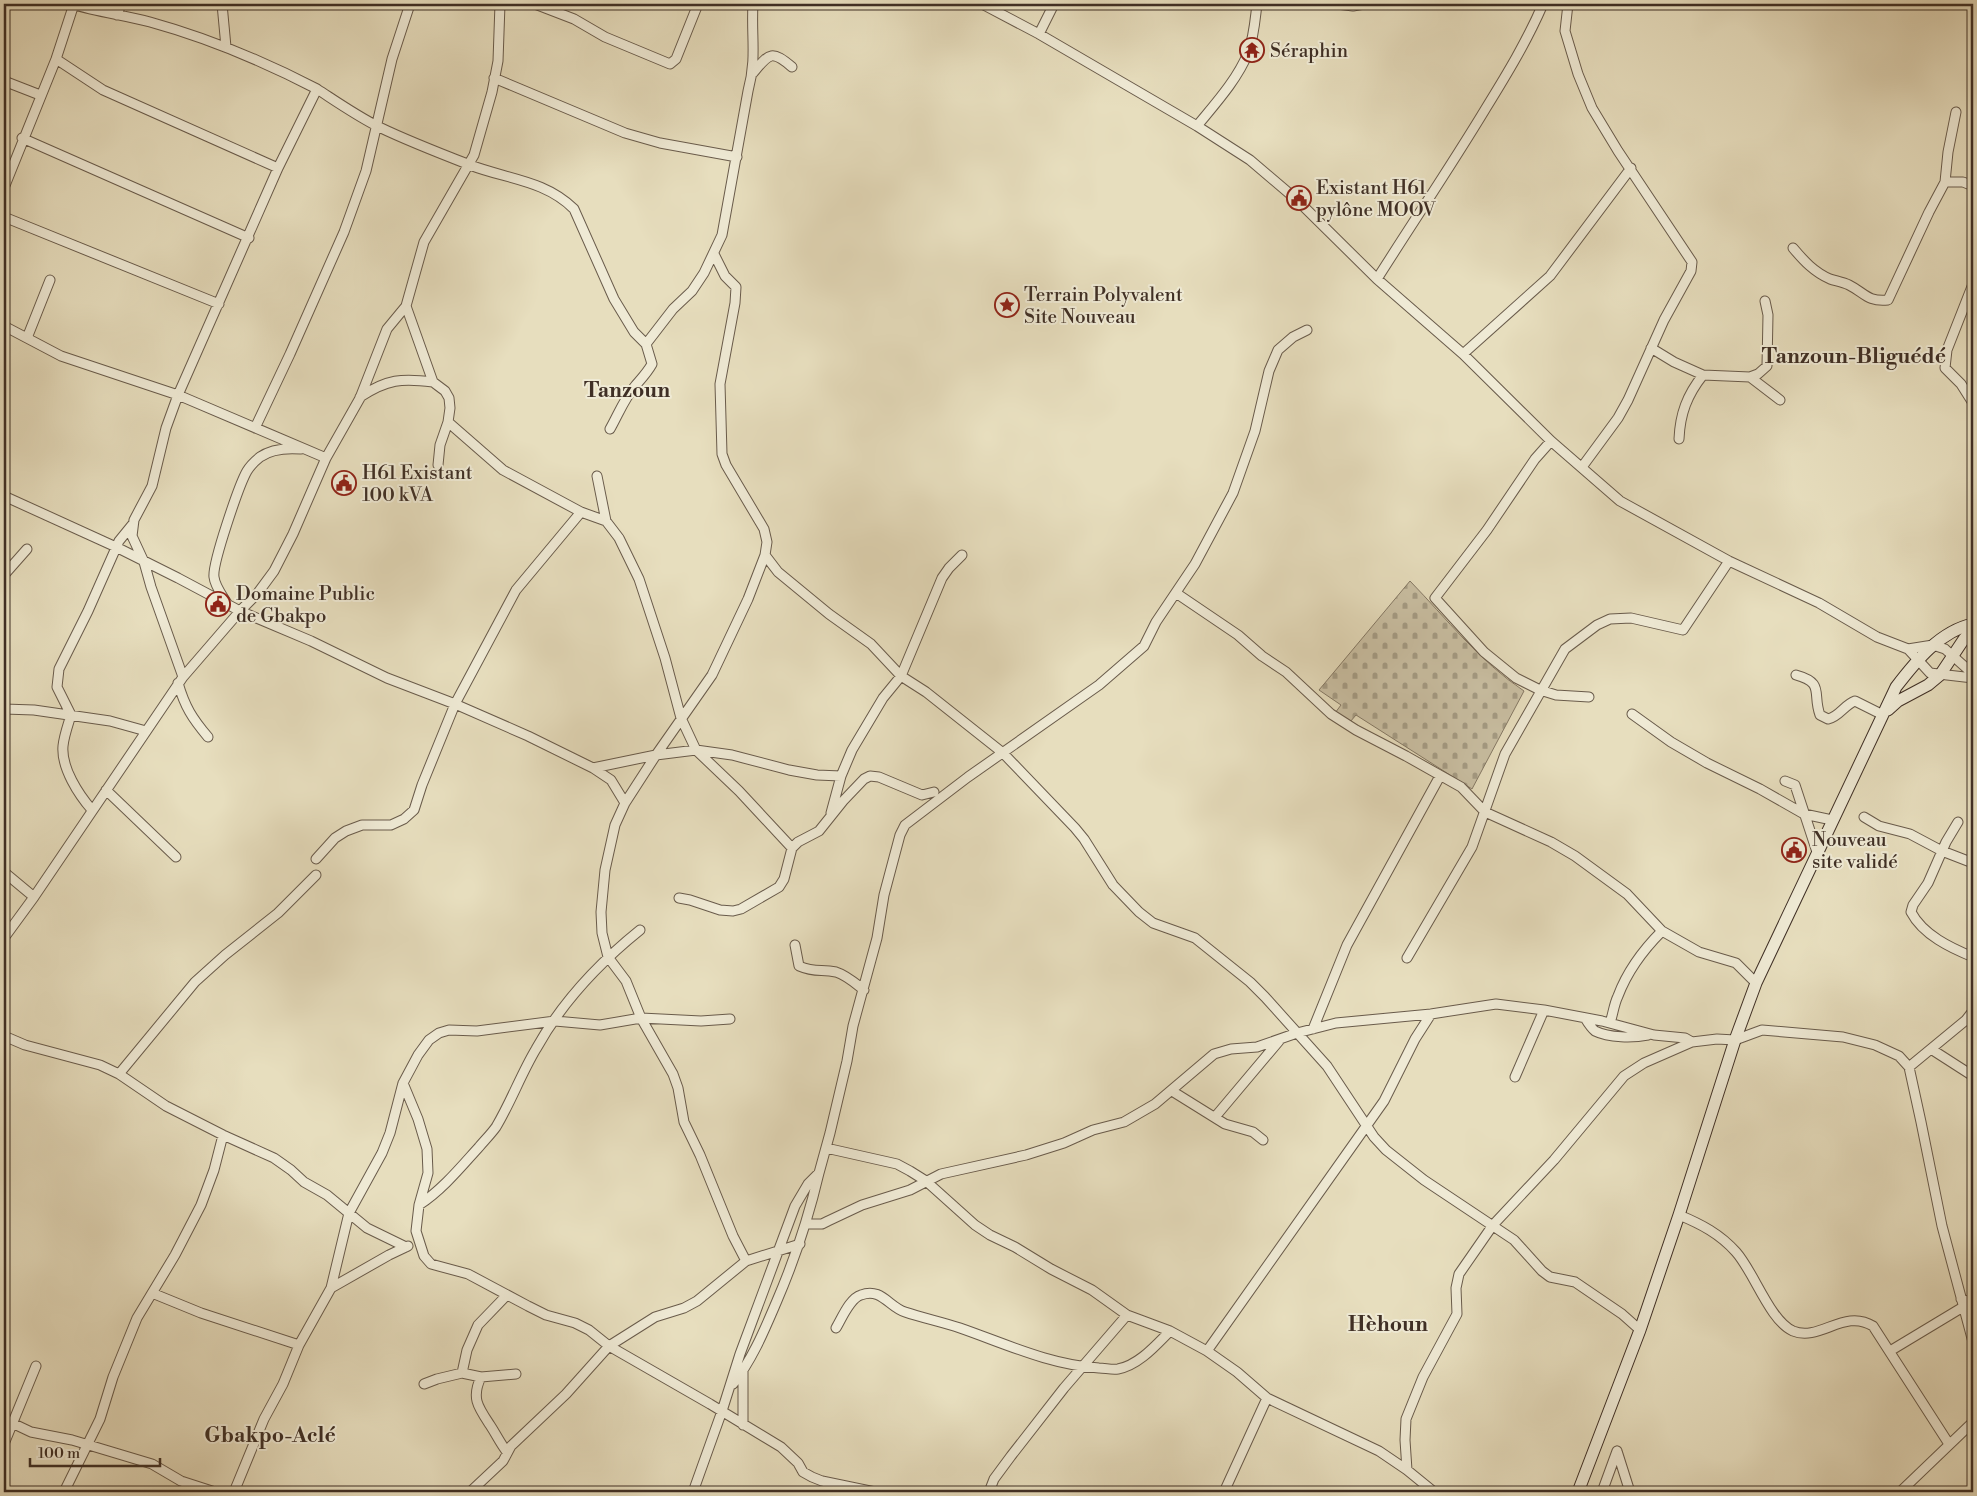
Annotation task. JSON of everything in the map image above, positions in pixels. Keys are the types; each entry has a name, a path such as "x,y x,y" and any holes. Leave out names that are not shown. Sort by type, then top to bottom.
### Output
{"main road":[{"path":"1578,1492 1640,1330 1735,1040 1756,983 1896,686 1918,660 1933,646 1950,633 1973,624"},
{"path":"1882,715 1898,701 1940,675 1952,656 1973,630"}],"street":[{"path":"4,188 22,138 56,59 73,4 164,26 264,62 377,126 468,165 489,172 511,176 548,190 564,199 574,209 614,298 634,332 646,344 652,364 624,402 610,429"},
{"path":"117,15 121,4"},
{"path":"222,4 226,47"},
{"path":"255,428 344,232 366,171 392,59 410,4"},
{"path":"4,938 34,897 180,680 257,594 274,571 293,534 326,458 360,398 387,329 406,306 424,242 474,155 498,61 500,4"},
{"path":"535,4 574,19 605,37 670,64 676,59 698,4"},
{"path":"646,344 673,309 692,291 714,254 722,235 748,90 753,73 753,4"},
{"path":"982,4 1039,34 1197,126 1250,160 1297,200 1377,279 1462,354 1551,441 1620,501 1729,561 1819,603 1877,636 1908,649 1930,673 1973,678"},
{"path":"1039,34 1054,4"},
{"path":"1197,126 1226,90 1247,55 1254,30 1257,4"},
{"path":"1337,4 1353,6 1364,4"},
{"path":"1377,279 1469,137 1513,63 1533,27 1543,4"},
{"path":"1568,4 1565,31 1592,108 1618,151 1692,262 1691,270 1651,348 1635,388 1618,418 1582,467"},
{"path":"753,73 771,55 780,57 792,67"},
{"path":"56,59 104,90 278,168"},
{"path":"494,78 625,133 660,143 737,157"},
{"path":"4,81 40,95"},
{"path":"92,810 76,789 65,761 63,747 71,715 57,687 59,669 116,547 122,536 132,526 152,486 166,428 178,395 249,238 278,168 316,90"},
{"path":"1793,248 1806,264 1826,277 1847,284 1871,299 1888,300 1945,182 1946,161 1956,112"},
{"path":"22,138 249,238"},
{"path":"1462,354 1550,276 1631,168"},
{"path":"1945,182 1963,182 1973,186"},
{"path":"4,217 219,304"},
{"path":"714,254 725,276 736,287 735,304 720,384 722,454 726,465 764,528 767,542 765,555 744,608 712,675 625,803 615,825 605,870 601,912 602,933 608,957 626,981 641,1018 673,1074 678,1088 684,1122 700,1155 733,1236 746,1261"},
{"path":"27,338 50,280"},
{"path":"1973,284 1947,350 1944,368 1961,384 1973,403"},
{"path":"1651,348 1674,362 1703,375 1750,377 1758,374 1768,366 1768,315 1765,302"},
{"path":"406,306 433,382"},
{"path":"4,326 61,356 178,395 326,458"},
{"path":"728,1390 743,1372 766,1326 807,1224 848,1056 853,1026 877,938 888,879 900,835 905,825 1099,685 1144,646 1156,622 1195,564 1233,493 1255,431 1269,371 1278,350 1293,337 1307,330"},
{"path":"1680,439 1683,407 1703,375"},
{"path":"1750,377 1780,400"},
{"path":"360,398 376,386 394,381 414,380 433,382 445,391 449,398 450,408 448,422 440,445 438,465"},
{"path":"448,422 503,470 582,512 606,521"},
{"path":"1551,441 1535,458 1487,530 1435,598 1484,652 1516,678 1540,690 1556,695 1589,697"},
{"path":"228,605 214,580 214,569 222,540 247,472 260,457 270,452 295,448 306,449"},
{"path":"597,476 606,521 619,538 639,579 665,658 681,718 696,750 792,848"},
{"path":"4,496 116,547 240,611 310,641 387,678 455,704 528,736 593,768 611,780 625,803"},
{"path":"316,859 335,838 346,831 362,825 391,825 404,819 414,810 422,785 455,704 516,590 582,512"},
{"path":"132,526 133,540 144,562 180,680 185,705 193,719 208,737"},
{"path":"4,574 27,549"},
{"path":"765,555 778,572 829,614 871,644 901,676 926,692 1003,753 1079,834 1113,885 1139,912 1153,923 1195,938 1250,982 1327,1066 1367,1126 1386,1150 1424,1180 1514,1240 1542,1271 1550,1277 1575,1282 1622,1314 1640,1330"},
{"path":"830,818 841,776 862,732 883,698 901,676 942,578 962,555"},
{"path":"1407,958 1472,847 1505,754 1565,649 1596,625 1610,620 1631,618 1683,630 1729,561"},
{"path":"1176,593 1238,635 1262,656 1286,672 1331,714 1356,730 1461,787 1485,812 1551,842 1575,856 1627,894 1662,931 1699,952 1736,963 1756,983"},
{"path":"1908,649 1933,646 1945,649 1973,674"},
{"path":"1796,675 1807,678 1814,684 1820,715 1828,719 1834,718 1848,704 1855,701 1882,715"},
{"path":"4,709 34,710 110,721 146,731"},
{"path":"1632,714 1671,742 1804,814 1832,820"},
{"path":"593,768 656,755 696,750 732,755 789,770 817,775 841,776"},
{"path":"679,898 720,910 733,911 740,910 779,887 784,879 792,848 798,842 819,831 849,795 864,779 870,776 880,777 922,795 934,792"},
{"path":"1313,1029 1347,945 1440,776"},
{"path":"1785,781 1795,785 1817,852"},
{"path":"106,790 176,857"},
{"path":"1864,817 1879,826 1910,834 1942,851 1973,862"},
{"path":"1958,822 1942,851 1928,883 1913,904 1911,912 1922,926 1948,946 1973,957"},
{"path":"4,872 34,897"},
{"path":"119,1074 195,982 225,955 278,913 316,875"},
{"path":"419,1205 448,1181 494,1129 536,1048 591,973 640,930"},
{"path":"1610,1023 1617,996 1625,981 1636,962 1662,931"},
{"path":"796,944 796,956 800,966 810,971 842,974 864,990"},
{"path":"807,1224 828,1222 862,1205 910,1190 941,1174 1026,1155 1064,1143 1093,1130 1124,1122 1155,1104 1214,1054 1231,1049 1257,1047 1297,1033 1336,1023 1431,1014 1496,1004 1544,1010 1610,1023 1650,1034 1685,1038 1692,1042"},
{"path":"1515,1078 1519,1064 1544,1010"},
{"path":"1909,1067 1966,1020 1973,1010"},
{"path":"1207,1351 1384,1101 1415,1039 1431,1014"},
{"path":"234,1492 264,1419 284,1384 299,1345 332,1288 349,1213 382,1153 390,1133 403,1083 428,1040 449,1030 477,1031 555,1021 600,1025 641,1018 701,1021 730,1019"},
{"path":"1585,1018 1591,1027 1603,1034 1632,1038 1650,1034"},
{"path":"1407,1470 1406,1419 1423,1377 1457,1314 1456,1288 1459,1274 1493,1225 1554,1160 1624,1076 1644,1063 1692,1042 1735,1040 1762,1030 1843,1037 1875,1045 1899,1056 1909,1067 1922,1122 1942,1226 1973,1342"},
{"path":"4,1036 24,1045 100,1065 119,1074 166,1106 274,1158 304,1182 327,1195 367,1228 406,1247"},
{"path":"1215,1117 1280,1040"},
{"path":"1931,1049 1973,1076"},
{"path":"403,1083 418,1119 427,1149 428,1173 419,1205 416,1231 418,1244 430,1264 468,1274 546,1315 575,1323 589,1330 609,1346 781,1447 798,1463 803,1472 812,1477 822,1481 875,1492"},
{"path":"1172,1091 1232,1127 1258,1135 1263,1140"},
{"path":"64,1492 100,1419 113,1377 137,1318 201,1205 214,1170 223,1135"},
{"path":"826,1148 897,1164 926,1181 975,1225 990,1235 1092,1290 1128,1315 1170,1331 1207,1351 1237,1372 1267,1398 1378,1450 1434,1492"},
{"path":"693,1492 740,1354 799,1197 819,1173"},
{"path":"1679,1215 1706,1226 1737,1253 1754,1277 1771,1309 1792,1331 1800,1333 1812,1332 1847,1320 1865,1321 1873,1326 1949,1444"},
{"path":"332,1288 406,1247 418,1244"},
{"path":"470,1492 503,1461 511,1446 566,1394 609,1346 655,1318 684,1308 697,1301 746,1261 800,1244"},
{"path":"152,1292 202,1313 299,1345"},
{"path":"836,1328 853,1302 860,1295 870,1293 880,1295 904,1312 961,1329 1041,1358 1083,1367 1118,1369 1135,1362 1151,1350 1170,1331"},
{"path":"462,1373 467,1350 478,1325 507,1296"},
{"path":"1890,1351 1962,1303 1973,1303"},
{"path":"988,1492 1004,1465 1083,1367 1128,1315"},
{"path":"4,1444 36,1366"},
{"path":"743,1372 743,1425"},
{"path":"424,1384 462,1373 481,1377 516,1374"},
{"path":"481,1377 477,1385 477,1404 507,1452"},
{"path":"1224,1492 1267,1398"},
{"path":"1900,1492 1973,1422"},
{"path":"12,1423 31,1432 87,1445 152,1464 181,1481 215,1492"},
{"path":"1602,1492 1616,1451 1630,1492"}],"green space":[{"path":"1410,581 1478,653 1524,691 1472,789 1356,715 1350,722 1335,713 1341,705 1319,690"}],"place":[{"name":"Séraphin","path":"1252,50"},
{"name":"Existant H61 pylône MOOV","path":"1299,198"},
{"name":"Terrain Polyvalent Site Nouveau","path":"1007,305"},
{"name":"H61 Existant 100 kVA","path":"344,483"},
{"name":"Domaine Public de Gbakpo","path":"218,604"},
{"name":"Nouveau site validé","path":"1794,850"}],"district":[{"name":"Tanzoun-Bliguédé","path":"1854,356"},
{"name":"Tanzoun","path":"627,390"},
{"name":"Hèhoun","path":"1388,1324"},
{"name":"Gbakpo-Aclé","path":"270,1435"}]}
